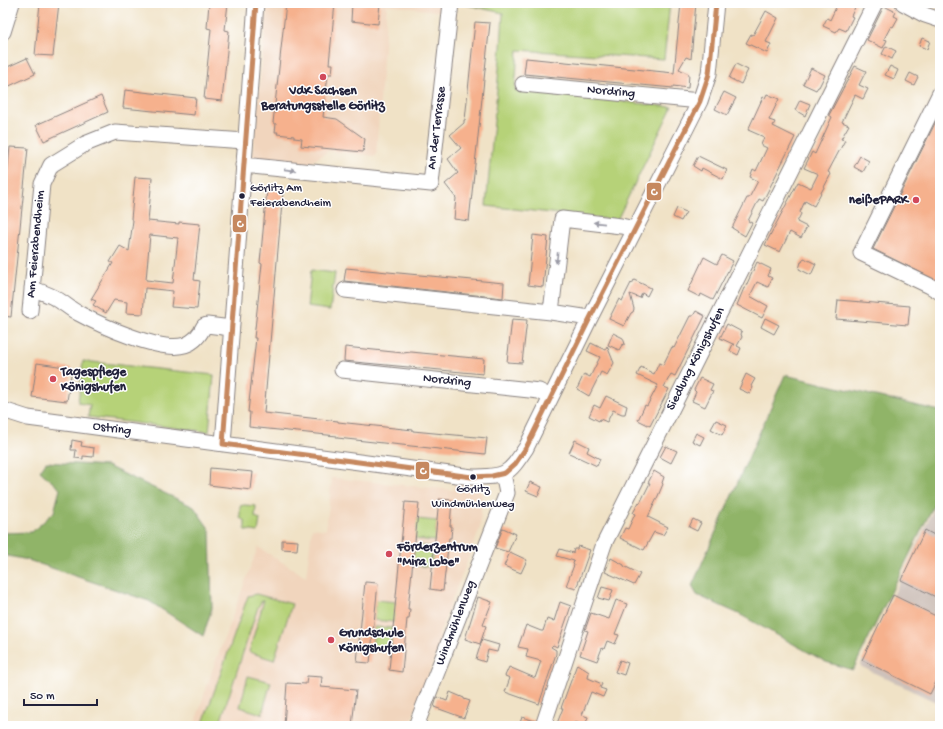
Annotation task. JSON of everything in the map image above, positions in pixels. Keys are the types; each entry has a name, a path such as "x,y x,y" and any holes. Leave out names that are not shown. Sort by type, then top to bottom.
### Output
{"street":[{"path":"3,32 12,3"},
{"path":"256,3 223,444 472,477 504,474 517,462 526,448 700,101 709,74 716,3"},
{"name":"An der Terrasse","path":"243,165 431,184 451,3"},
{"name":"Siedlung Königshufen","path":"543,726 604,544 875,3"},
{"path":"903,3 925,15 940,20"},
{"name":"Nordring","path":"523,84 700,101"},
{"path":"940,93 861,253 940,292"},
{"name":"Am Feierabendheim","path":"30,311 42,184 51,165 85,144 115,132 245,141"},
{"path":"551,312 562,219 635,229"},
{"path":"32,288 55,298 85,316 131,337 155,344 184,346 201,333 204,326 207,325 231,328"},
{"path":"345,290 551,312 583,317 589,320"},
{"name":"Nordring","path":"342,370 539,391 551,397"},
{"name":"Ostring","path":"3,410 28,418 223,444"},
{"name":"Windmühlenweg","path":"416,726 507,493 504,474"}],"shaded area":[{"path":"268,3 444,3 444,12 387,5 376,156 328,151 301,169 252,159"},
{"name":"Grundschule Königshufen","path":"332,478 454,490 455,482 473,484 482,494 480,528 440,631 439,648 409,726 194,726 211,674 258,547 306,577 312,528 326,530"},
{"path":"940,495 940,704 860,666"}],"green space":[{"path":"467,3 670,3 664,59 518,50 515,90 672,107 617,220 486,206 503,13 467,5"},
{"path":"311,270 335,273 330,310 307,307"},
{"path":"83,361 214,375 209,432 88,417 90,405 78,403"},
{"path":"785,375 940,411 940,492 853,670 826,662 739,614 697,595 692,586"},
{"path":"46,462 107,466 194,507 210,530 212,608 203,636 149,601 28,560 3,555 3,533 32,532 54,512 60,489 40,471"},
{"path":"240,506 256,506 255,517 260,519 258,532 245,530 245,521 240,518"},
{"path":"417,519 437,521 435,541 415,539"},
{"path":"414,545 434,547 432,567 412,565"},
{"path":"256,594 292,604 274,660 249,652 264,600 258,607 219,726 202,726 248,596"},
{"path":"376,600 396,602 394,622 374,620"},
{"path":"374,627 393,628 391,649 372,647"},
{"path":"248,676 271,682 262,714 240,707"}],"building":[{"path":"40,3 59,3 53,56 35,55"},
{"path":"209,3 228,3 225,30 229,31 222,101 204,99 211,29 207,28"},
{"path":"286,3 335,3 329,64 333,64 332,74 328,74 323,117 337,119 365,139 363,152 301,146 302,139 294,138 294,136 277,134 278,132 275,132 276,124 273,123"},
{"path":"352,3 380,3 378,24 351,21"},
{"path":"681,3 696,3 691,59 686,57 679,69 689,74 688,88 673,86 673,88 524,74 526,58 674,73"},
{"path":"838,3 857,3 851,16 853,17 846,31 839,28 836,32 823,26 827,18 830,20"},
{"path":"884,6 896,12 894,16 898,18 893,27 891,26 884,39 887,40 883,48 867,40"},
{"path":"766,11 778,18 766,42 771,44 767,53 746,43 751,34 753,35"},
{"path":"475,22 490,23 469,221 454,219 456,198 445,184 458,173 448,159 461,148 450,135 464,123 465,120"},
{"path":"922,38 930,41 927,49 919,46"},
{"path":"886,46 896,51 892,59 882,54"},
{"path":"27,58 35,74 3,89 3,69"},
{"path":"736,64 748,70 741,84 729,78"},
{"path":"855,66 866,71 859,85 868,89 863,99 855,95 842,122 849,125 841,139 845,140 828,172 831,174 814,206 805,201 800,212 801,214 797,222 807,227 801,238 790,232 780,252 765,245 798,182 811,188 818,174 804,168 812,152 815,154 832,117 829,115"},
{"path":"890,66 898,70 894,79 885,75"},
{"path":"811,68 825,75 816,90 803,84"},
{"path":"910,73 918,77 914,85 906,81"},
{"path":"125,90 196,98 194,115 123,108"},
{"path":"724,92 736,98 727,115 715,109"},
{"path":"767,94 779,99 769,120 775,122 773,126 795,137 763,201 759,199 748,221 752,223 745,236 732,228 747,198 749,198 758,181 750,177 753,169 756,171 767,148 761,145 764,137 748,130 763,97 765,98"},
{"path":"101,96 108,112 44,141 36,125"},
{"path":"800,100 810,104 805,116 795,110"},
{"name":"neißePARK","path":"940,113 940,282 873,249"},
{"path":"10,147 28,148 11,317 3,316 3,215"},
{"path":"698,156 727,170 723,179 702,168 701,171 693,166"},
{"path":"860,156 869,161 863,172 854,167"},
{"path":"135,177 152,178 148,221 179,224 179,222 200,224 194,280 200,281 197,309 171,307 173,291 145,288 143,314 126,313 127,302 114,300 106,313 93,305 96,301 91,299 113,263 110,262 120,246 129,251 133,220 131,219","holes":["150,235 178,238 173,283 146,280"]},
{"path":"267,189 283,191 264,413 413,431 487,438 485,454 249,427 250,412 248,412 256,338 254,338 262,264 260,263"},
{"path":"677,208 686,212 681,221 673,217"},
{"path":"533,235 548,237 543,287 528,285"},
{"path":"722,255 733,261 713,300 701,294 700,297 688,291 704,257 717,264"},
{"path":"804,258 816,264 811,275 799,269"},
{"path":"757,262 771,269 768,276 772,278 768,287 757,282 750,296 768,306 762,318 737,305"},
{"path":"346,268 504,283 503,298 344,281"},
{"path":"634,280 651,288 647,296 642,293 640,298 630,294 634,309 624,326 609,319 619,299 622,301"},
{"path":"838,300 910,306 908,325 836,319"},
{"path":"696,311 705,316 675,376 671,374 664,387 669,389 650,426 638,420 645,405 647,406 658,385 637,375 641,367 654,374 659,363 663,365 672,347 674,348 690,316 693,316"},
{"path":"765,318 779,325 774,334 761,327"},
{"path":"512,319 527,320 522,363 507,362"},
{"path":"727,324 742,332 742,337 737,346 741,348 738,355 730,351 733,344 720,338"},
{"path":"613,333 623,338 625,344 622,345 619,350 608,345"},
{"path":"591,343 605,350 607,346 614,363 607,375 601,372 589,396 577,389 584,374 590,377 600,357 587,351"},
{"path":"345,347 484,359 483,374 344,361"},
{"name":"Tagespflege Königshufen","path":"37,363 72,368 67,401 32,397"},
{"path":"746,374 755,379 751,386 753,387 750,394 739,389"},
{"path":"700,378 713,384 710,390 713,391 705,407 692,401 696,392 694,390"},
{"path":"606,396 627,406 625,414 613,410 607,422 600,419 599,421 589,416 594,405 600,408"},
{"path":"716,420 727,425 722,435 711,429"},
{"path":"696,433 704,437 700,445 692,441"},
{"path":"72,440 82,442 81,446 94,448 93,457 83,456 83,459 75,458 76,450 71,450"},
{"path":"575,440 589,447 587,452 600,459 597,466 569,453"},
{"path":"666,446 677,451 671,463 660,457"},
{"path":"210,468 253,472 251,490 209,485"},
{"path":"654,471 664,477 663,484 648,517 668,527 663,535 654,532 644,550 620,538 625,528 628,529 635,514 633,513 650,483 648,483"},
{"path":"530,482 542,487 538,496 526,491"},
{"path":"439,499 452,500 450,526 452,526 451,538 449,538 443,591 430,589"},
{"path":"405,502 419,503 408,609 410,609 409,619 407,619 402,672 389,670"},
{"path":"693,519 701,523 697,531 689,527"},
{"path":"503,528 516,534 508,552 495,548"},
{"path":"925,530 940,538 940,599 901,580"},
{"path":"282,540 298,541 297,550 282,549"},
{"path":"578,546 590,550 576,589 566,586 574,565 574,561 557,556 560,549 573,553 574,549 577,549"},
{"path":"510,552 527,560 521,573 504,566"},
{"path":"611,558 640,574 634,585 605,572"},
{"path":"365,582 378,583 370,663 357,662"},
{"path":"602,587 613,590 609,601 598,598"},
{"path":"893,595 940,618 940,674 930,694 862,660"},
{"path":"478,597 492,602 483,625 486,626 480,644 465,639"},
{"path":"616,600 627,604 615,634 619,635 615,644 607,641 604,649 602,648 597,661 580,655 588,631 585,630 591,613 609,619"},
{"path":"560,602 571,606 557,647 553,645 551,647 556,650 556,654 539,704 505,692 510,678 505,676 509,667 535,678 541,661 526,657 528,649 518,647 526,625 543,631 547,619 554,621"},
{"path":"482,640 499,645 497,652 488,650 485,662 476,659"},
{"path":"620,660 628,663 624,675 615,672"},
{"path":"577,664 589,672 588,678 602,684 600,688 606,690 603,697 591,692 582,715 588,717 585,726 575,722 573,726 556,726 563,708 561,708"},
{"path":"307,676 322,677 321,687 356,690 352,726 284,726 287,683 306,684"},
{"path":"450,692 470,701 464,718 434,707 437,697 447,701"},
{"path":"522,717 535,721 534,726 519,726"}],"transit line":[{"name":"C","path":"223,444 256,3"},
{"name":"C","path":"223,444 472,477 492,476 505,473 515,464 526,448 700,101 709,74 716,3"}],"place":[{"name":"VdK Sachsen Beratungsstelle Görlitz","path":"323,77"},
{"name":"Görlitz Am Feierabendheim","path":"242,196"},
{"name":"neißePARK","path":"916,200"},
{"name":"Tagespflege Königshufen","path":"53,379"},
{"name":"Görlitz Windmühlenweg","path":"473,477"},
{"name":"Förderzentrum \"Mira Lobe\"","path":"389,554"},
{"name":"Grundschule Königshufen","path":"331,640"}]}
